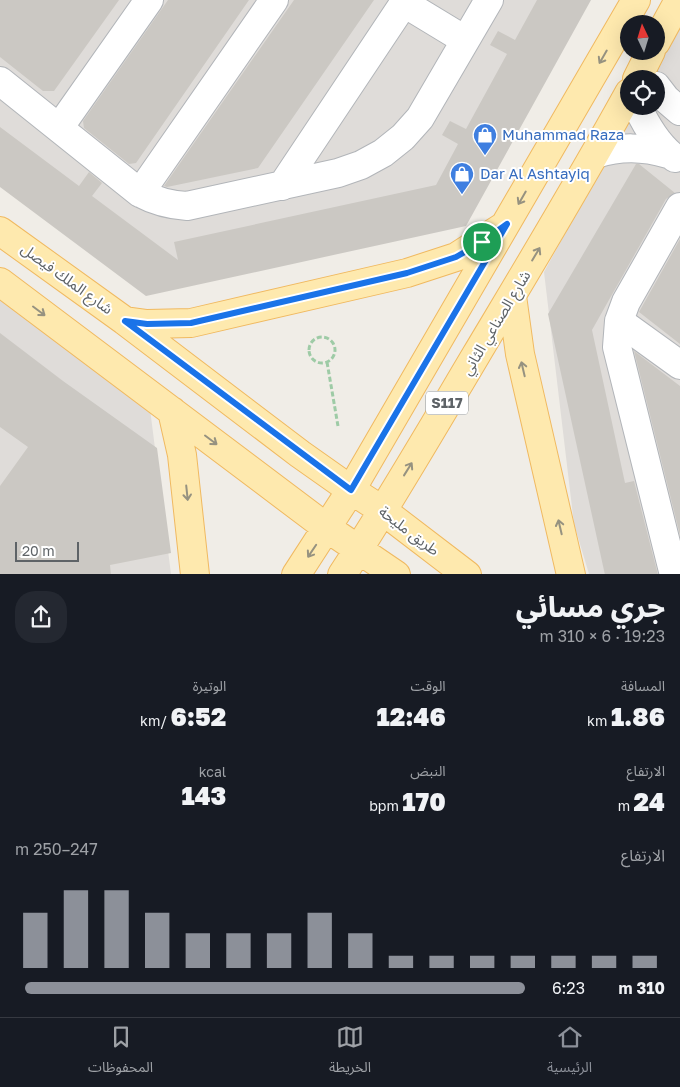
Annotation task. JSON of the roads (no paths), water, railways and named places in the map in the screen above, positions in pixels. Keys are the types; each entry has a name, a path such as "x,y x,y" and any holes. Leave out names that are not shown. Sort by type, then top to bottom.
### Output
{"main road":[{"name":"S117","path":"296,574 351,490 636,0"},
{"path":"649,67 679,0"},
{"name":"شارع الصناعي الثاني","path":"342,574 415,458 512,296 620,110"},
{"path":"125,321 147,324 191,323 407,273 456,257 482,242 507,224"},
{"name":"شارع الملك فيصل","path":"0,231 125,321 351,490"},
{"path":"0,282 327,528 396,574"},
{"path":"512,296 520,354 571,574"},
{"path":"172,411 182,455 195,574"},
{"name":"طريق مليحة","path":"351,490 382,510 467,574"}],"street":[{"path":"59,128 150,0"},
{"path":"140,193 274,0"},
{"path":"0,81 140,193 170,205 187,206 338,174 384,153 404,137 420,118 489,0"},
{"path":"282,186 405,1 465,40"},
{"path":"649,67 666,99 680,111"},
{"path":"642,115 646,124 674,158"},
{"path":"596,154 609,150 637,148 674,158"},
{"path":"674,574 617,348 619,321 626,302 680,206"},
{"path":"619,321 680,364"}],"place":[{"name":"Muhammad Raza","path":"485,156"},
{"name":"Dar Al Ashtayiq","path":"462,195"}]}
